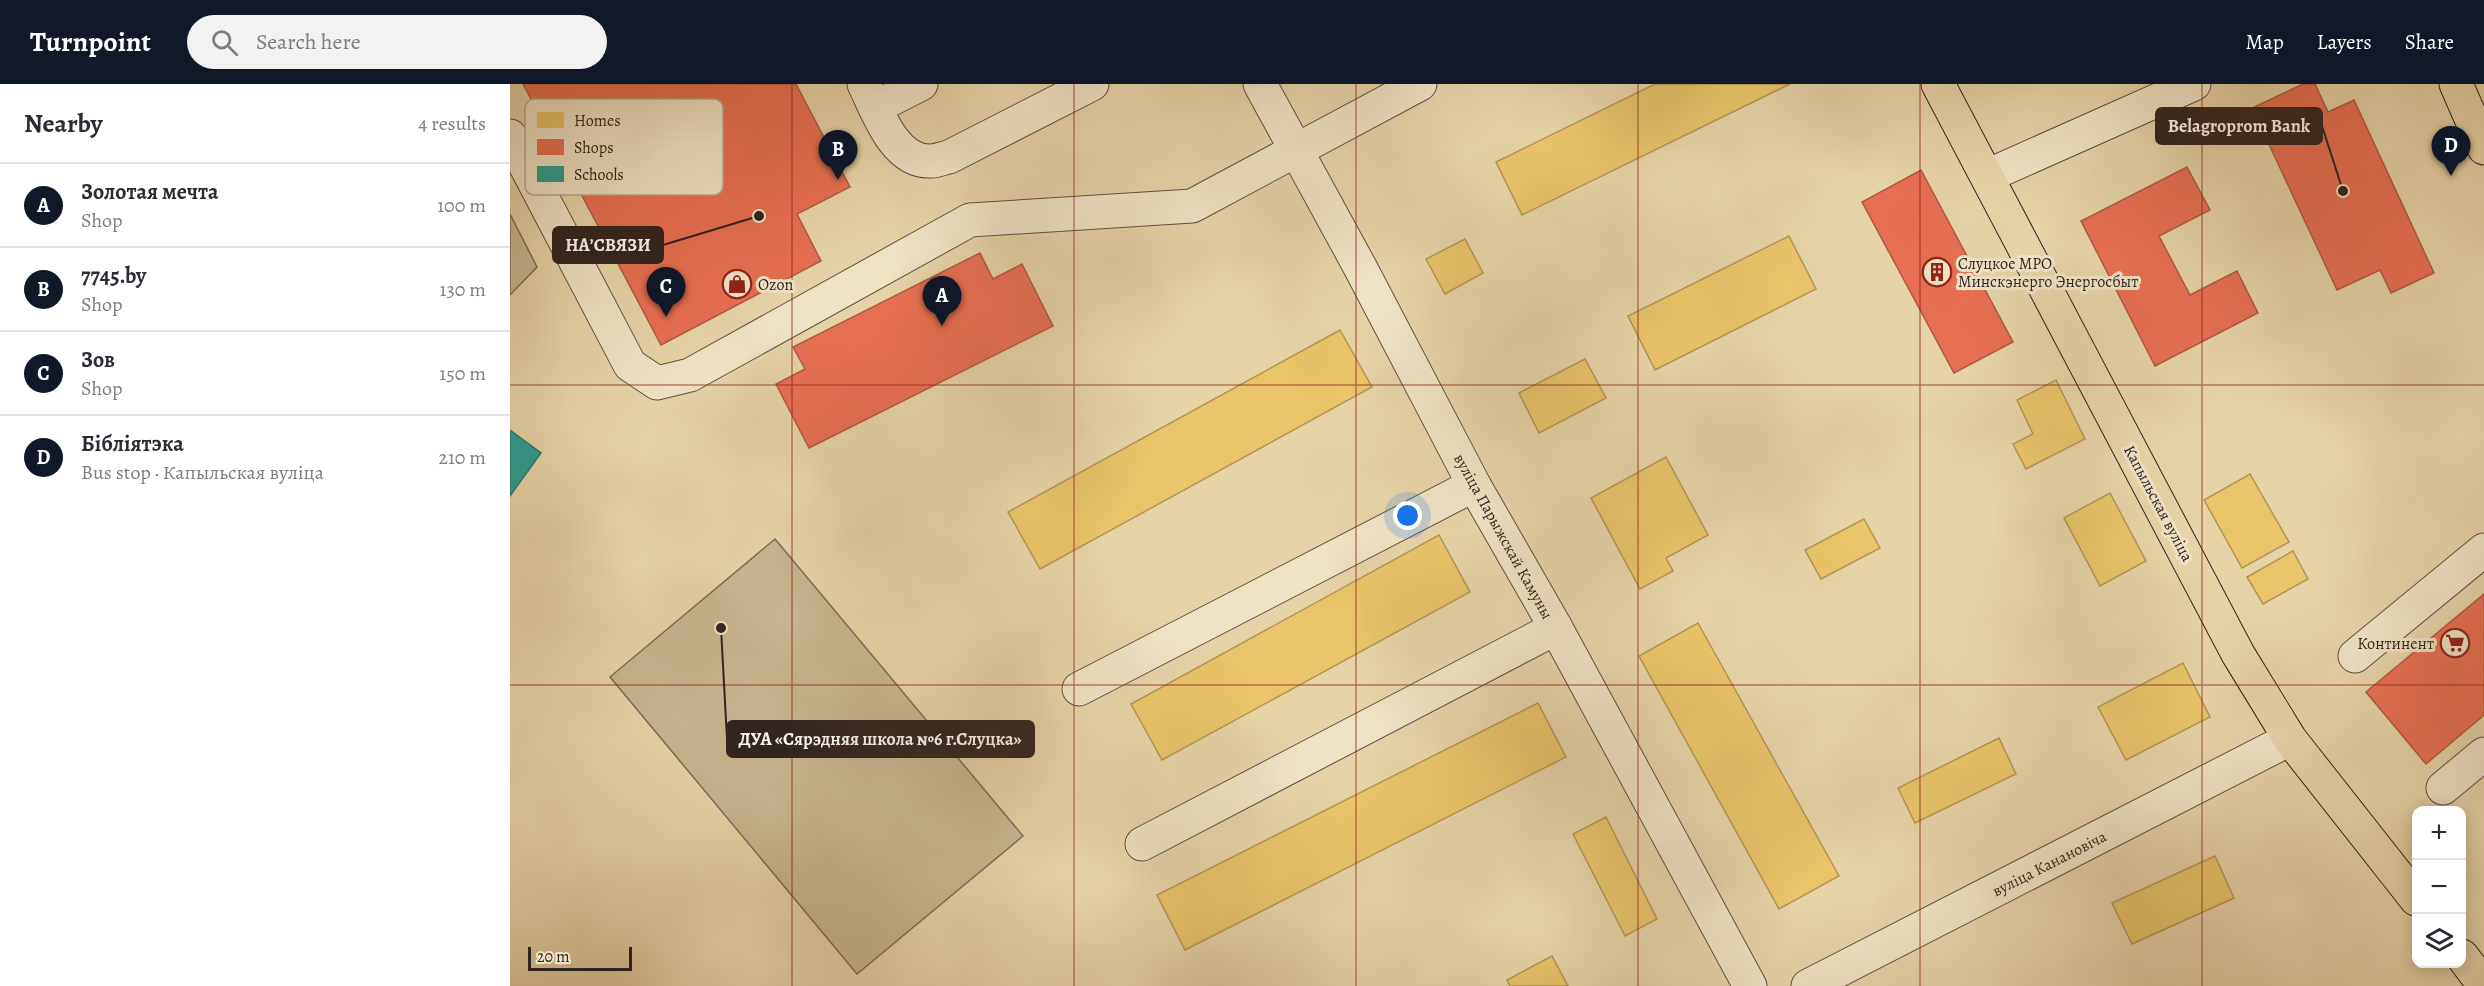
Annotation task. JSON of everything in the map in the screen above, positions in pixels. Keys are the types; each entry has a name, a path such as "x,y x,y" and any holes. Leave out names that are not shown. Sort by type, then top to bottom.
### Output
{"main road":[{"name":"Капыльская вуліца","path":"1938,84 2238,654 2290,739 2412,894"},
{"path":"2456,84 2484,148"},
{"path":"2466,961 2484,985"}],"street":[{"path":"921,84 870,95 893,140 907,154 928,161 949,157 1092,84"},
{"name":"вуліца Парыжскай Камуны","path":"1260,84 1360,267 1474,485 1556,628 1750,986"},
{"path":"541,195 630,365 657,383 690,375 970,220 1192,206 1420,84"},
{"path":"1987,176 2194,84"},
{"path":"510,136 525,165"},
{"path":"1079,689 1474,485"},
{"path":"2355,656 2484,550"},
{"path":"1142,844 1556,628"},
{"name":"вуліца Канановіча","path":"1823,983 2290,739"},
{"path":"2443,788 2484,754"}],"shaded area":[{"path":"510,214 537,267 510,295"},
{"path":"775,539 1023,836 857,974 610,677"}],"building: Homes":[{"path":"1655,84 1790,84 1522,215 1496,162"},
{"path":"1789,236 1816,289 1655,370 1628,316"},
{"path":"1465,239 1483,273 1445,294 1426,259"},
{"path":"1340,330 1372,387 1040,569 1008,512"},
{"path":"1585,359 1606,398 1539,433 1519,393"},
{"path":"2056,380 2085,439 2026,469 2013,444 2033,434 2017,400"},
{"path":"1666,457 1708,535 1666,558 1673,571 1640,589 1591,498"},
{"path":"2250,474 2289,542 2242,568 2204,500"},
{"path":"2110,493 2146,561 2100,586 2064,518"},
{"path":"1864,519 1880,548 1821,579 1805,550"},
{"path":"1439,535 1470,592 1162,760 1131,704"},
{"path":"2293,551 2308,579 2263,604 2247,577"},
{"path":"1698,623 1839,876 1779,909 1639,656"},
{"path":"2183,663 2210,717 2126,760 2098,707"},
{"path":"1538,703 1566,757 1185,950 1157,895"},
{"path":"1999,738 2016,774 1915,823 1898,788"},
{"path":"1606,817 1657,919 1625,936 1573,834"},
{"path":"2215,856 2234,898 2132,944 2112,903"},
{"path":"1552,956 1568,986 1510,986 1507,980"}],"building: Shops":[{"path":"523,84 796,84 850,187 797,214 821,261 661,345 582,195 723,195 723,99 531,99"},
{"path":"2303,84 2315,84 2328,112 2354,100 2434,273 2391,293 2380,270 2337,290 2252,108"},
{"path":"2187,167 2210,210 2159,236 2190,295 2237,271 2258,313 2155,366 2081,221"},
{"name":"Слуцкое МРО Минскэнерго Энергосбыт","path":"1921,170 2013,342 1954,373 1862,202"},
{"path":"980,253 993,279 1022,264 1053,326 809,448 776,384 805,369 793,347"},
{"name":"Континент","path":"2484,594 2484,715 2426,764 2366,692"}],"building: Schools":[{"path":"510,430 541,453 510,496"}],"place":[{"name":"Бібліятэка","path":"2451,176"},
{"name":"7745.by","path":"838,180"},
{"name":"Belagroprom Bank","path":"2343,191"},
{"name":"НАʼСВЯЗИ","path":"759,216"},
{"name":"Слуцкое МРО Минскэнерго Энергосбыт","path":"1937,272"},
{"name":"Ozon","path":"737,284"},
{"name":"Зов","path":"666,317"},
{"name":"Золотая мечта","path":"942,326"},
{"name":"ДУА «Сярэдняя школа №6 г.Слуцка»","path":"721,628"},
{"name":"Континент","path":"2455,643"}]}
